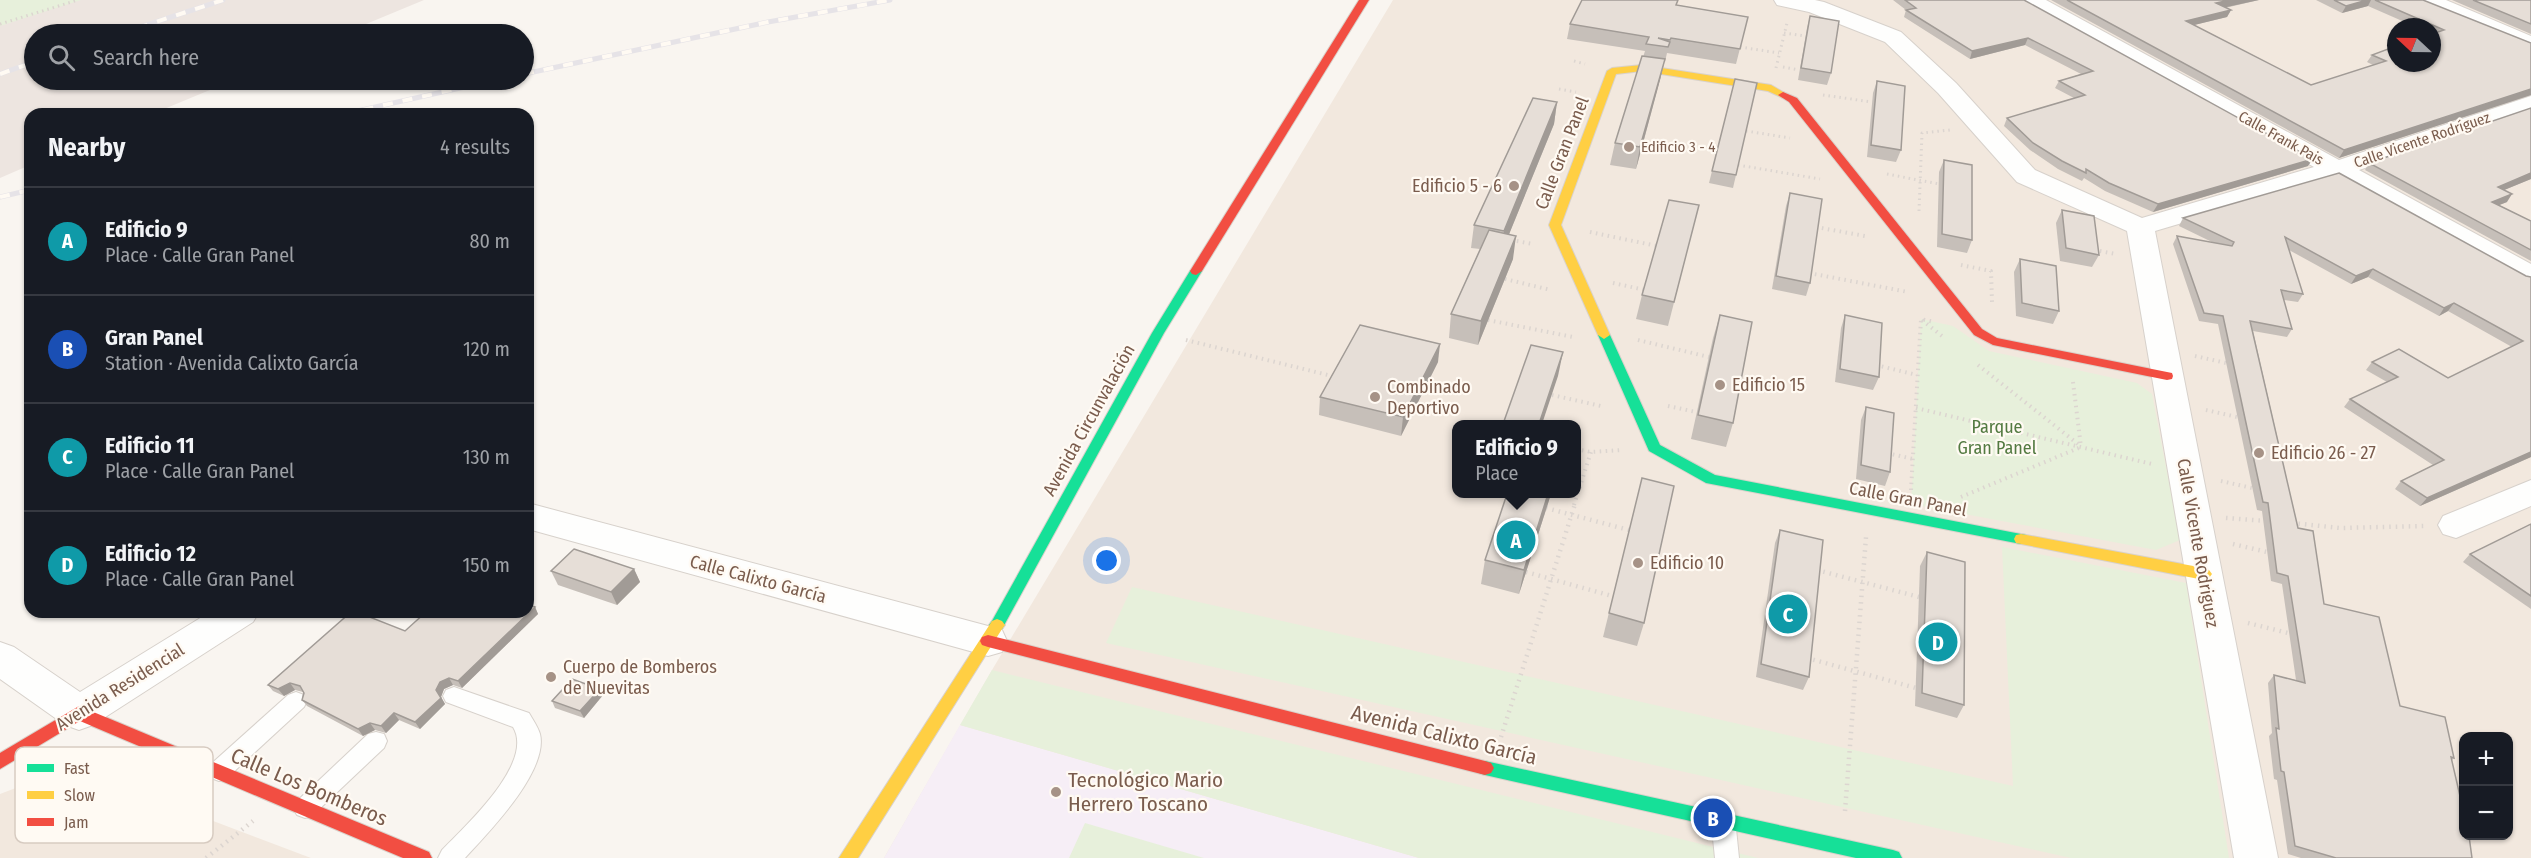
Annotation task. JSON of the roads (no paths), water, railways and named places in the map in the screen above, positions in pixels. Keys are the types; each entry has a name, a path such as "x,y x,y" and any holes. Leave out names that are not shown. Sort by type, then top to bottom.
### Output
{"main road":[{"name":"Avenida Circunvalación","path":"848,858 988,641 1158,333 1364,0"},
{"name":"Calle Gran Panel","path":"2167,376 1993,341 1978,332 1793,100 1771,88 1642,68 1612,71 1555,225 1654,448 1711,479 2204,574"},
{"name":"Avenida Calixto García","path":"988,641 1491,770 1893,858"},
{"name":"Avenida Residencial","path":"24,747 79,713"},
{"name":"Calle Los Bomberos","path":"79,713 161,747"},
{"name":"Avenida Residencial","path":"0,762 15,753"},
{"name":"Calle Los Bomberos","path":"213,769 423,858"}],"street":[{"path":"1785,0 1816,7 1893,37 1984,126 2026,176 2140,228"},
{"path":"2036,4 2071,0"},
{"path":"2427,0 2531,44"},
{"name":"Calle Frank Pais","path":"2036,4 2531,276"},
{"name":"Calle Vicente Rodríguez","path":"2140,228 2337,169 2531,103"},
{"name":"Calle Vicente Rodriguez","path":"2140,228 2256,858"},
{"path":"2456,525 2531,492"},
{"name":"Calle Calixto García","path":"534,518 988,641"},
{"name":"Avenida Residencial","path":"79,713 230,618"},
{"path":"0,658 79,713"}],"lane":[{"path":"450,858 500,803 518,778 528,751 529,735 521,720 454,696"},
{"path":"219,771 296,701"},
{"path":"304,808 376,741"},
{"path":"1723,819 1726,858"}],"railway":[{"path":"150,24 223,0"},
{"path":"534,72 768,22 890,0"},
{"path":"0,74 24,66"},
{"path":"371,108 451,90"},
{"path":"0,197 24,191"}],"place":[{"name":"Edificio 3 - 4","path":"1629,147"},
{"name":"Edificio 5 - 6","path":"1514,186"},
{"name":"Edificio 15","path":"1720,385"},
{"name":"Combinado Deportivo","path":"1375,397"},
{"name":"Edificio 26 - 27","path":"2259,453"},
{"name":"Edificio 9","path":"1516,540"},
{"name":"Edificio 10","path":"1638,563"},
{"name":"Edificio 11","path":"1788,614"},
{"name":"Edificio 12","path":"1938,642"},
{"name":"Cuerpo de Bomberos de Nuevitas","path":"551,677"},
{"name":"Tecnológico Mario Herrero Toscano","path":"1056,792"},
{"name":"Gran Panel","path":"1713,818"}],"park label":[{"name":"Parque Gran Panel","path":"1997,437"}]}
